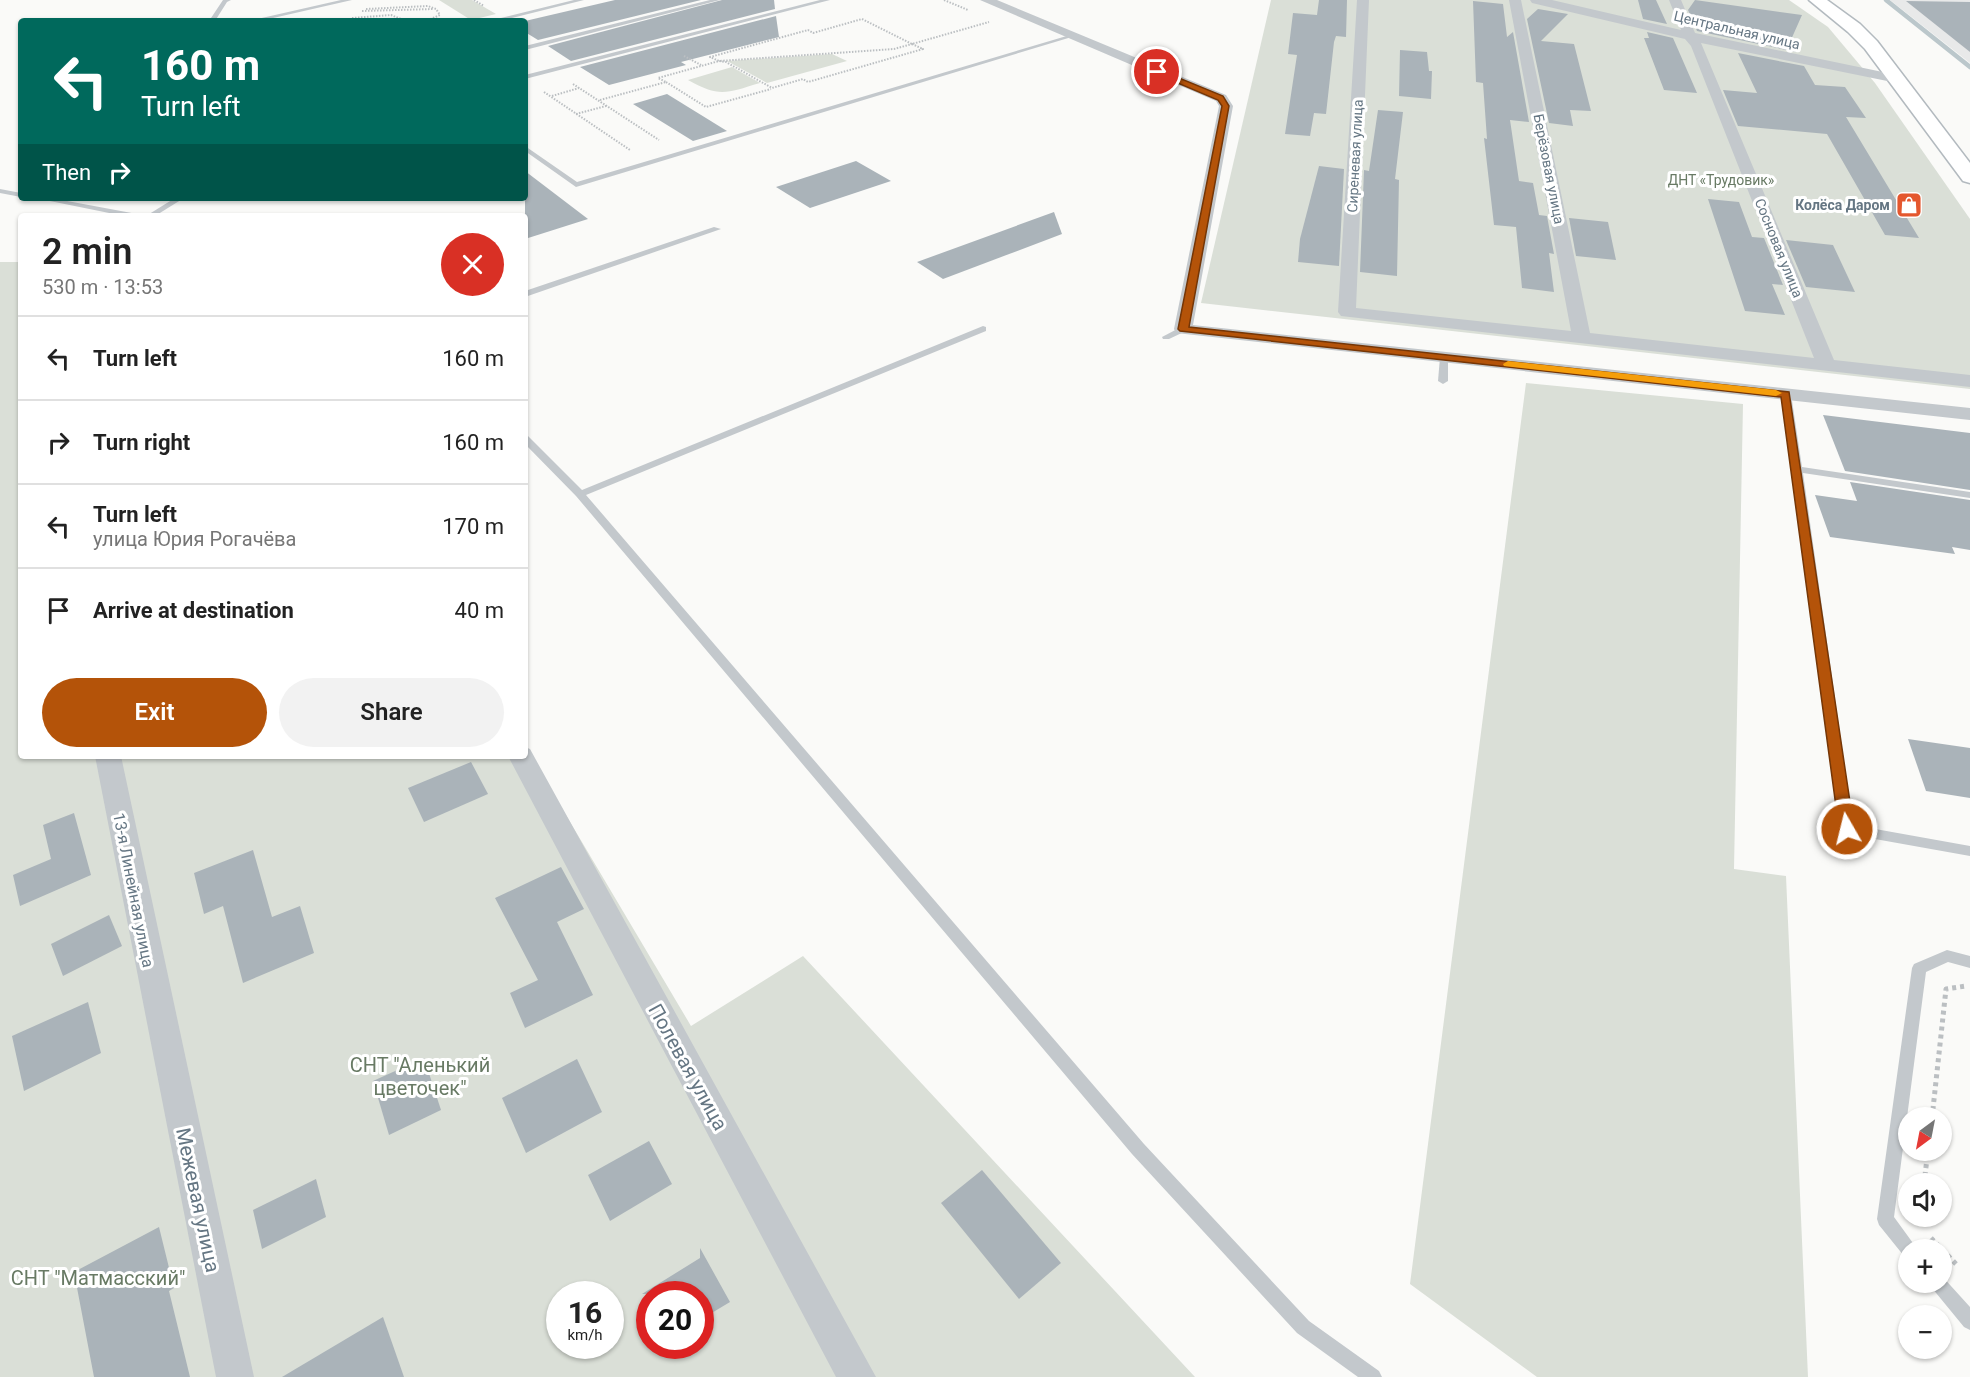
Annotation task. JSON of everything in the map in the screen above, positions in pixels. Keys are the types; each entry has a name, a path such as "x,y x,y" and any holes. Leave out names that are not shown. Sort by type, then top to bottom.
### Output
{"main road":[{"path":"1818,0 1854,28 1897,79 1970,177"}],"street":[{"path":"986,0 1221,98 1226,106 1183,329 1970,414"},
{"name":"Сиреневая улица","path":"1363,0 1347,312 1582,338"},
{"name":"Берёзовая улица","path":"1515,0 1582,338"},
{"name":"Центральная улица","path":"1536,0 1847,70 1897,79"},
{"name":"Сосновая улица","path":"1675,0 1689,35 1697,46 1826,365"},
{"path":"1582,338 1970,381"},
{"name":"13-я Линейная улица","path":"109,759 161,1023"},
{"name":"Полевая улица","path":"523,759 857,1377"},
{"name":"Межевая улица","path":"161,1023 235,1377"}],"lane":[{"path":"214,18 228,0"},
{"path":"266,18 349,0"},
{"path":"505,18 581,0"},
{"path":"528,47 717,0"},
{"path":"528,76 826,0"},
{"path":"528,150 576,184 1072,36"},
{"path":"0,191 18,194"},
{"path":"55,201 121,213"},
{"path":"155,213 175,201"},
{"path":"528,293 717,229"},
{"path":"580,494 983,329"},
{"path":"1166,337 1183,329"},
{"path":"1443,381 1444,357"},
{"path":"1785,394 1847,829 1970,851"},
{"path":"528,441 580,494 1138,1149 1303,1327 1374,1377"},
{"path":"1797,469 1970,495"},
{"path":"1901,1239 1885,1219 1919,968 1947,956 1970,962"},
{"path":"1947,1293 1970,1321"}],"path":[{"path":"944,0 973,13"},
{"path":"353,10 436,9 440,15 433,18"},
{"path":"361,18 374,15 391,15 398,18"},
{"path":"348,17 352,18"},
{"path":"772,88 726,62 719,61 710,57 808,30 813,33 862,20 912,44 923,49 808,82 804,79 706,107 658,78 719,61 894,49 912,44 993,21 983,17"},
{"path":"599,101 666,82"},
{"path":"572,83 665,144"},
{"path":"551,96 580,88"},
{"path":"543,91 634,153"},
{"path":"576,114 607,105"},
{"path":"1933,1107 1946,989 1970,985"},
{"path":"1921,1227 1963,1271"}],"shaded area":[{"path":"1890,0 1970,0 1970,63"}],"green space":[{"path":"439,0 472,0 496,14 468,18"},
{"name":"ДНТ «Трудовик»","path":"1271,0 1789,0 1828,27 1875,83 1970,219 1970,389 1201,303"},
{"path":"832,54 847,61 767,83 727,61"},
{"path":"732,67 760,83 723,92 699,86 688,80"},
{"name":"СНТ \"Аленький цветочек\"","path":"0,262 18,262 18,759 528,759 528,751 691,1026 803,956 1195,1377 0,1377"},
{"path":"1526,383 1743,404 1734,869 1786,876 1808,1377 1537,1377 1410,1284"}],"building":[{"path":"615,0 701,0 538,40 528,34 528,20"},
{"path":"722,0 774,0 775,9 571,61 548,46"},
{"path":"1319,0 1347,0 1346,37 1336,36 1334,42 1326,114 1314,113 1310,136 1285,134 1297,55 1288,54 1293,13 1317,15"},
{"path":"1638,0 1656,0 1667,24 1643,19"},
{"path":"1695,0 1802,15 1790,42 1796,52 1697,31 1688,10"},
{"path":"1473,1 1503,4 1507,37 1513,32 1529,122 1510,120 1519,181 1533,183 1539,215 1547,216 1554,254 1549,253 1554,292 1522,288 1516,227 1494,225 1484,138 1487,139 1483,83 1476,82"},
{"path":"1906,1 1970,2 1970,52"},
{"path":"1538,9 1568,14 1541,41 1574,44 1591,111 1570,110 1573,126 1549,123 1527,19"},
{"path":"776,16 779,37 681,62 686,65 609,85 580,67"},
{"path":"1647,32 1673,38 1697,93 1664,90 1644,38 1649,38"},
{"path":"1400,50 1427,52 1429,71 1432,71 1431,99 1399,96"},
{"path":"1738,53 1804,66 1815,85 1845,87 1866,118 1846,117 1919,238 1885,235 1827,134 1738,126 1723,90 1757,93"},
{"path":"667,94 727,131 693,141 633,104"},
{"path":"1378,110 1403,112 1395,179 1399,180 1397,276 1360,272 1364,170 1369,171"},
{"path":"856,161 891,181 810,208 776,187"},
{"path":"1319,166 1344,169 1339,266 1298,262 1300,239"},
{"path":"528,173 588,219 528,238 528,213 525,213 525,201 528,201"},
{"path":"1708,199 1739,202 1752,237 1764,238 1783,285 1772,284 1785,315 1745,311"},
{"path":"1054,212 1062,234 943,279 917,262"},
{"path":"1569,218 1608,222 1616,260 1576,256"},
{"path":"1786,240 1833,245 1855,292 1806,287"},
{"path":"1823,415 1970,433 1970,490 1845,471"},
{"path":"1850,482 1970,500 1970,550 1952,547 1955,554 1830,537 1815,495 1857,501"},
{"path":"1908,739 1970,748 1970,798 1926,791"},
{"path":"471,762 488,794 424,822 408,788"},
{"path":"74,813 91,875 20,906 13,875 51,859 43,825"},
{"path":"253,850 272,917 300,906 314,953 243,983 223,906 204,914 194,873"},
{"path":"561,867 584,909 557,922 593,995 525,1028 510,993 538,980 495,898"},
{"path":"109,915 122,946 63,976 51,944"},
{"path":"88,1002 101,1053 24,1091 12,1036"},
{"path":"424,1058 441,1110 389,1135 373,1081"},
{"path":"577,1059 602,1112 526,1153 502,1098"},
{"path":"649,1141 672,1184 610,1221 588,1175"},
{"path":"982,1170 1061,1263 1019,1299 941,1203"},
{"path":"316,1179 326,1217 262,1249 253,1210"},
{"path":"159,1227 174,1288 169,1291 190,1377 94,1377 74,1272"},
{"path":"700,1248 730,1302 714,1312 714,1281 663,1281 700,1258"},
{"path":"383,1317 404,1377 282,1377"}],"waterway":[{"path":"1886,0 1970,67"}],"slow traffic":[{"path":"1508,364 1776,393"}],"place":[{"name":"Колёса Даром","path":"1909,205"}],"route":[{"path":"1157,72 1221,98 1226,106 1183,329 1785,394 1847,829"}],"park label":[{"name":"СНТ \"Матмасский\"","path":"98,1278"}]}
